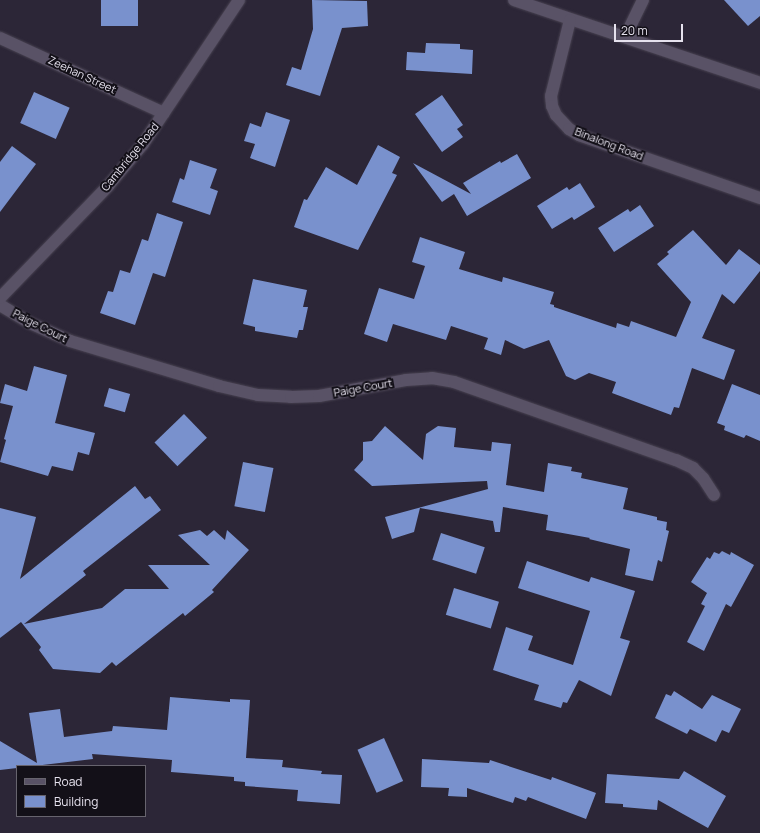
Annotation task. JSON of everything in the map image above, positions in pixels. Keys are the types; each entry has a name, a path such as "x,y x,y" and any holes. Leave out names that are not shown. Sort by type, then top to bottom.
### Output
{"street":[{"name":"Cambridge Road","path":"0,298 108,186 143,144 239,0"},
{"path":"514,0 760,83"},
{"path":"625,37 643,0"},
{"name":"Binalong Road","path":"570,20 551,96 552,106 556,115 569,129 578,135 760,198"},
{"name":"Zeehan Street","path":"0,38 164,113"},
{"name":"Paige Court","path":"0,305 30,323 70,341 219,386 258,395 291,397 319,396 406,380 432,378 454,382 676,460 692,468 704,478 714,495"}],"building":[{"path":"101,0 138,0 138,26 101,26"},
{"path":"312,0 367,1 368,26 342,28 320,96 286,85 292,67 301,70 313,29"},
{"path":"724,0 760,0 760,16 748,26"},
{"path":"426,43 460,44 460,49 473,50 472,74 406,70 407,52 425,53"},
{"path":"34,92 70,108 56,139 20,123"},
{"path":"442,95 463,125 457,129 463,137 442,152 415,114"},
{"path":"266,112 290,120 275,167 250,158 255,144 244,141 250,123 261,127"},
{"path":"378,145 400,157 392,173 397,175 358,250 294,227 304,199 307,200 326,167 357,185"},
{"path":"12,146 36,164 0,212 0,162"},
{"path":"517,154 531,178 467,216 454,194 442,202 413,163 471,194 463,183 500,161 501,163"},
{"path":"190,160 217,169 210,188 218,191 210,215 172,202 180,178 184,180"},
{"path":"580,183 595,207 574,220 572,217 552,229 537,206 567,187 569,190"},
{"path":"640,205 654,226 614,252 598,228 628,209 630,212"},
{"path":"157,213 183,222 165,277 153,273 135,325 100,313 108,291 113,292 120,270 130,273 142,239 148,241"},
{"path":"693,230 726,265 739,249 760,265 760,271 734,304 722,294 702,338 735,350 724,380 692,368 679,408 674,407 671,415 612,393 616,382 589,373 575,380 566,376 549,340 524,349 505,340 501,355 484,349 488,338 451,326 446,340 393,324 387,342 364,334 379,288 414,299 425,266 412,262 420,237 465,252 459,269 502,282 503,277 554,292 550,304 554,305 554,307 616,328 617,323 629,327 631,321 676,337 691,302 657,264 669,254 667,252"},
{"path":"253,279 307,290 303,307 308,307 303,330 299,330 297,338 255,331 255,327 243,324"},
{"path":"34,366 67,375 55,423 95,433 89,455 78,452 73,471 52,466 48,476 0,462 6,440 4,439 13,406 0,403 5,384 27,391"},
{"path":"732,384 760,395 760,441 746,435 744,438 724,430 725,426 717,423"},
{"path":"109,388 130,394 125,412 104,406"},
{"path":"184,414 207,438 177,466 155,442"},
{"path":"385,426 423,460 426,434 438,426 456,428 454,447 491,451 492,442 511,444 506,485 544,492 548,463 572,467 571,471 582,473 581,478 628,488 623,509 657,517 657,520 667,522 666,530 669,531 662,562 658,560 653,581 625,575 630,549 589,539 590,538 546,530 548,515 503,507 500,532 495,532 493,521 420,508 414,532 392,539 385,517 488,489 487,481 372,486 354,470 363,460 363,442 372,441"},
{"path":"243,462 273,468 265,512 234,506"},
{"path":"135,486 145,499 150,496 161,510 83,571 86,575 24,624 102,608 125,589 169,589 148,565 210,565 178,535 200,530 207,536 214,530 225,540 227,530 249,550 212,590 214,592 185,616 183,613 116,666 112,662 100,673 53,669 39,650 41,647 21,622 0,638 0,508 36,517 20,579"},
{"path":"441,533 485,547 476,574 432,560"},
{"path":"722,551 730,555 731,552 754,565 731,607 726,604 704,651 687,642 705,606 701,604 707,593 691,582 707,557 710,559 714,552 719,554"},
{"path":"527,561 589,582 591,577 635,591 620,638 630,641 611,696 579,680 567,703 563,702 561,708 534,700 539,685 493,670 506,627 533,636 528,650 573,665 590,611 518,588"},
{"path":"454,588 499,602 491,629 446,615"},
{"path":"674,691 702,709 712,695 741,709 729,733 722,730 716,742 690,729 687,734 655,718 666,694 671,696"},
{"path":"170,697 230,702 230,699 250,700 246,758 283,760 282,767 322,771 321,774 342,775 340,804 297,801 298,790 245,786 245,782 234,781 234,777 171,772 172,760 92,754 93,759 42,765 16,765 16,768 0,770 0,741 37,763 29,713 60,709 64,737 112,731 113,726 167,730"},
{"path":"384,738 403,781 377,793 358,750"},
{"path":"422,759 489,763 490,760 551,780 552,777 596,793 586,819 528,797 526,801 515,797 513,803 467,788 467,797 448,796 449,788 421,787"},
{"path":"684,771 726,796 708,828 658,800 657,810 623,807 623,804 605,803 607,774 679,779"}]}
